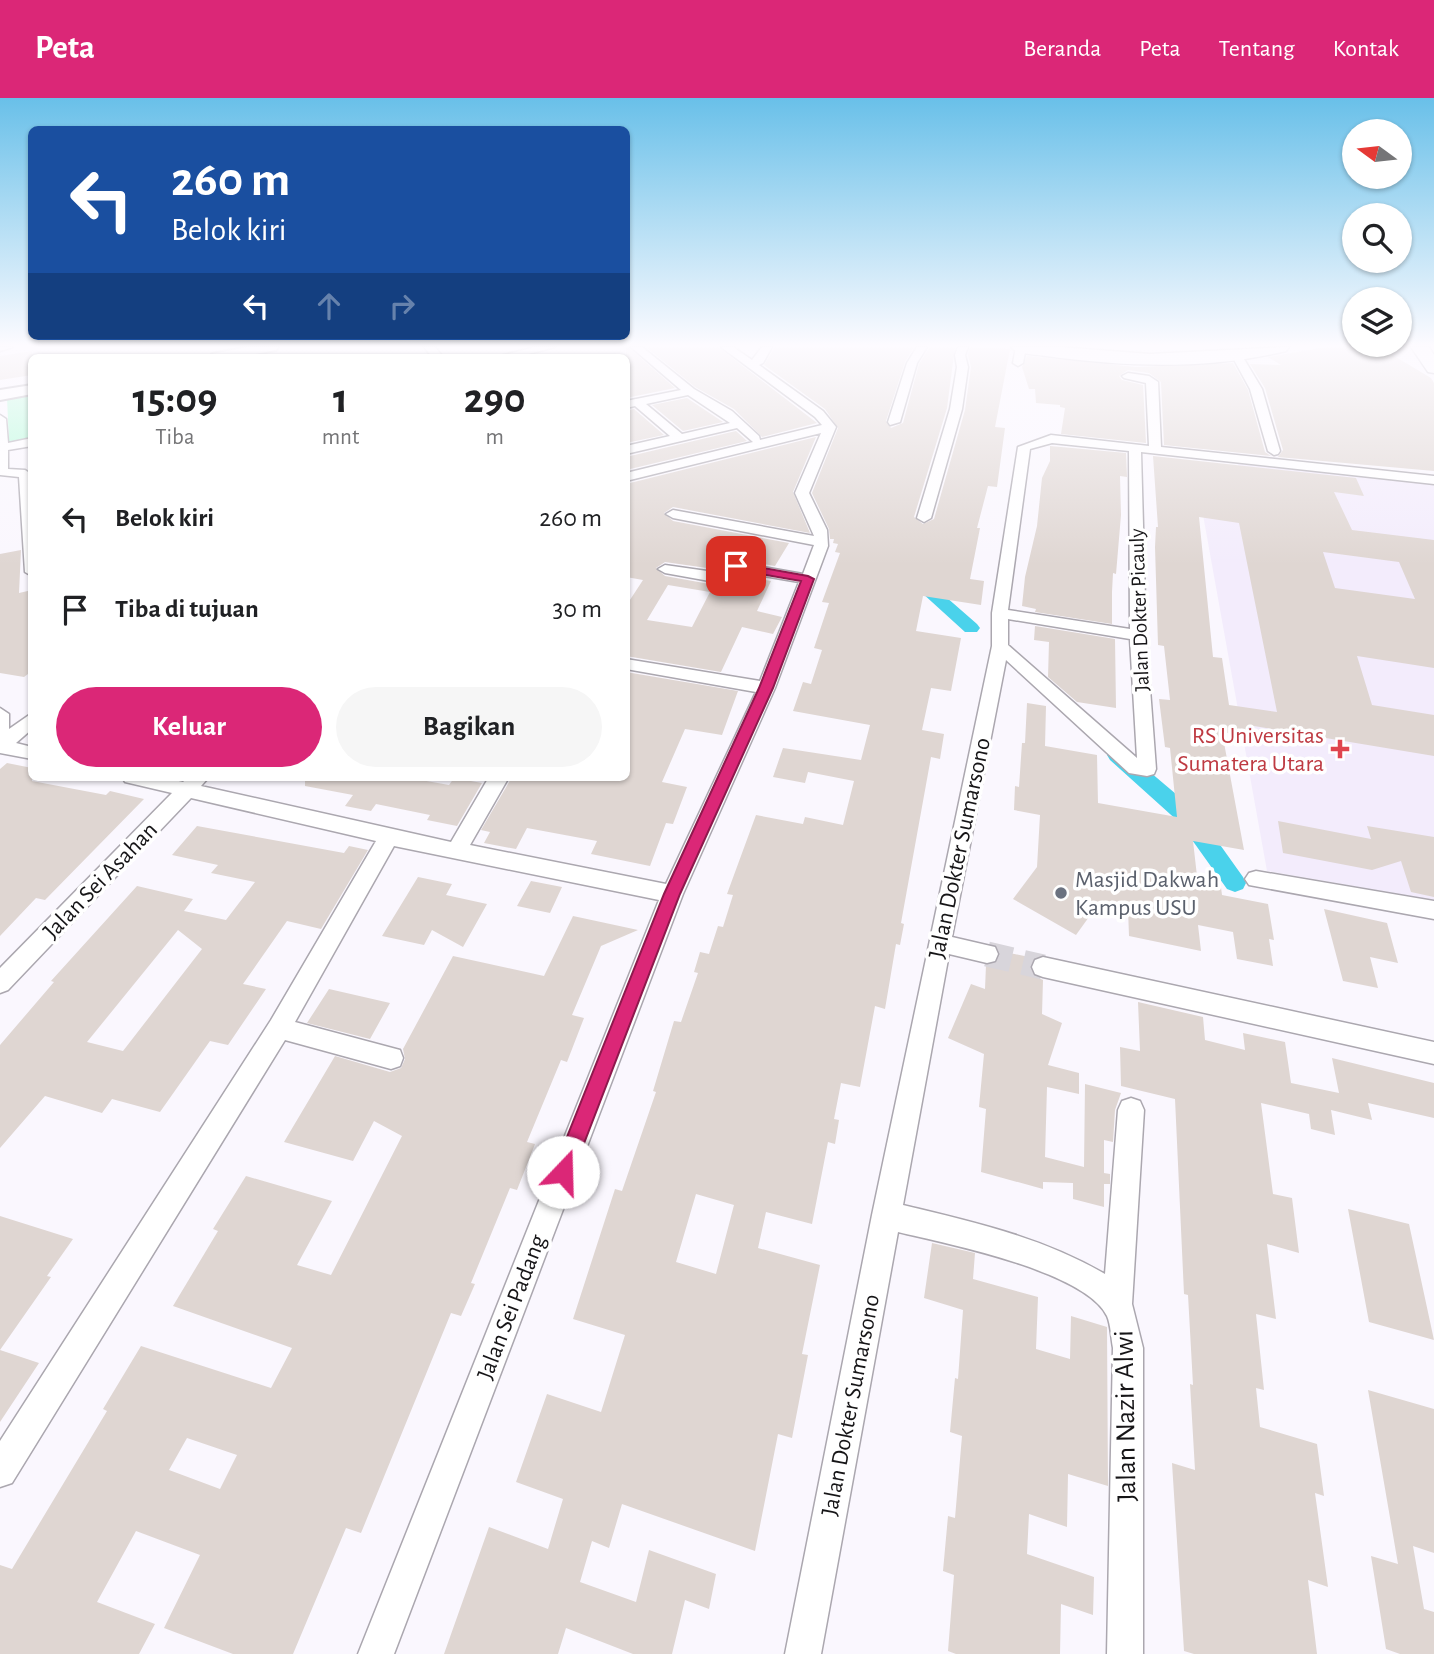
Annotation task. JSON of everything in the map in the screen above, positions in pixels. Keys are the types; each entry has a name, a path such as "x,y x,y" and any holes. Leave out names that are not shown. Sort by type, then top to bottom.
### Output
{"street":[{"path":"0,420 2,472 25,474 28,516"},
{"path":"654,420 680,438"},
{"path":"733,420 755,439"},
{"path":"824,420 830,427"},
{"path":"924,518 953,420"},
{"path":"1154,420 1155,449"},
{"path":"1264,420 1274,451"},
{"path":"630,449 740,424"},
{"path":"630,476 830,427"},
{"path":"673,514 821,542 823,533 820,523 803,501 802,493 830,427"},
{"name":"Jalan Dokter Sumarsono","path":"803,1654 886,1214 1000,646 1000,614 1024,447 1028,443 1051,439 1434,480"},
{"path":"2,448 28,443"},
{"name":"Jalan Dokter Picauly","path":"1000,646 1136,768 1144,770 1148,767 1138,635 1135,446"},
{"name":"Jalan Sei Padang","path":"376,1654 672,894 766,688 821,542"},
{"path":"665,569 715,577 736,566 808,579"},
{"path":"1000,614 1138,635"},
{"path":"630,665 766,688"},
{"path":"0,714 1,746"},
{"path":"1,746 28,722"},
{"path":"1,746 28,752"},
{"path":"167,781 193,784 389,837 672,894"},
{"path":"457,849 497,781"},
{"name":"Jalan Sei Asahan","path":"0,983 193,784"},
{"path":"0,1471 279,1028 389,837"},
{"path":"1256,879 1434,910"},
{"path":"940,943 987,954"},
{"path":"1043,967 1434,1053"},
{"path":"279,1028 391,1058"},
{"path":"1117,1304 1131,1110"},
{"name":"Jalan Nazir Alwi","path":"886,1214 1067,1266 1093,1282 1117,1304 1128,1348 1125,1654"}],"shaded area":[{"name":"RS Universitas Sumatera Utara","path":"1237,462 1434,485 1434,900 1267,871 1198,487 1244,491"}],"green space":[{"path":"8,420 28,420 28,439 9,442"}],"building":[{"path":"630,420 646,420 664,435 630,442"},
{"path":"669,420 719,420 723,422 683,431"},
{"path":"745,420 813,420 817,423 762,437"},
{"path":"832,420 886,420 891,428 903,423 904,420 943,420 914,517 923,524 934,519 962,420 996,420 995,427 1005,428 997,487 988,486 977,528 980,528 970,579 984,581 981,605 923,596 916,631 961,638 951,691 931,688 922,730 944,734 940,759 931,757 901,923 904,924 900,945 896,944 885,1009 875,1006 860,1087 841,1083 834,1119 839,1120 835,1144 828,1142 812,1224 766,1212 758,1248 820,1265 802,1354 808,1355 792,1438 778,1434 755,1551 622,1504 609,1548 592,1541 580,1582 636,1602 649,1550 716,1574 709,1609 685,1600 672,1654 633,1654 566,1628 558,1654 444,1654 489,1527 548,1549 563,1499 516,1482 547,1394 601,1412 625,1335 573,1319 615,1189 622,1191 656,1092 653,1091 674,1021 681,1022 698,973 694,972 700,952 709,954 718,926 723,927 733,895 727,894 756,815 803,824 805,817 843,825 854,781 808,772 805,783 773,777 783,748 861,760 870,725 793,711 803,682 811,684 822,650 814,648 829,603 822,602 840,553 835,552 838,544 833,543 834,539 830,539 829,529 812,493 838,428","holes":["696,1194 734,1205 716,1274 676,1262"]},
{"path":"1063,420 1145,420 1146,443 1061,434"},
{"path":"1163,420 1256,420 1265,452 1271,456 1164,445"},
{"path":"1274,420 1434,420 1434,471 1278,457 1283,450"},
{"path":"736,431 747,441 630,469 630,456"},
{"path":"816,437 793,492 810,533 673,507 664,513 673,521 789,543 775,566 740,560 714,569 665,562 656,568 665,576 715,585 741,575 771,581 757,611 782,617 773,634 742,627 721,672 630,657 630,600 643,580 630,578 630,483","holes":["668,585 710,592 692,627 647,620"]},
{"path":"1050,446 1126,453 1127,477 1120,476 1121,515 1116,574 1113,573 1112,624 1035,612 1036,609 1022,606 1025,577 1037,526 1042,478 1050,461"},
{"path":"1153,456 1356,478 1364,496 1334,492 1352,530 1434,540 1434,668 1357,656 1372,705 1434,715 1434,756 1248,725 1250,737 1222,732 1244,850 1193,841 1197,876 1220,880 1222,895 1268,904 1274,940 1269,939 1273,966 1237,959 1233,932 1198,925 1201,951 1129,936 1128,909 1099,903 1076,935 1013,899 1037,867 1040,815 1014,810 1015,786 1019,787 1022,743 1025,743 1027,703 1046,706 1045,746 1097,755 1098,803 1177,817 1170,748 1165,747 1159,699 1170,700 1164,646 1158,645 1155,547 1158,527","holes":["1199,517 1239,523 1277,712 1229,705 1222,658 1213,657","1323,552 1399,562 1415,599 1335,588"]},
{"path":"21,550 19,593 28,591 28,674 24,677 0,673 0,554"},
{"path":"1035,626 1115,639 1116,708 1077,702 1048,677 1049,642 1034,640"},
{"path":"630,673 738,691 722,735 685,729 662,782 687,787 673,824 666,823 650,866 591,854 597,841 527,828 516,849 484,843 490,832 481,830 510,781 630,781"},
{"path":"7,763 28,767 28,781 106,795 110,791 144,799 45,900 36,898 0,936 0,769"},
{"path":"305,781 426,781 449,785 452,781 482,783 457,826 427,820 430,815 376,804 371,811 345,806 353,795 305,786"},
{"path":"1278,821 1371,839 1367,826 1434,837 1434,897 1411,892 1401,861 1372,870 1283,853"},
{"path":"197,826 344,853 349,846 368,850 321,929 287,921 243,984 266,989 228,1045 210,1041 160,1112 112,1099 102,1113 45,1096 0,1148 0,1045 54,982 51,981 137,886 193,899 184,911 226,920 255,882 211,873 218,865 172,855","holes":["178,930 202,949 123,1051 87,1042"]},
{"path":"418,877 452,884 446,895 487,904 463,947 432,930 424,945 382,936"},
{"path":"531,881 562,887 550,913 517,906"},
{"path":"1324,909 1387,923 1398,963 1370,957 1378,988 1343,981"},
{"path":"573,916 638,930 601,946 572,1015 584,1018 567,1062 561,1060 527,1142 535,1144 517,1190 510,1188 471,1283 475,1284 461,1316 451,1313 361,1533 346,1528 293,1654 233,1654 164,1628 200,1555 136,1531 97,1602 155,1624 139,1654 0,1654 0,1565 12,1569 107,1411 103,1409 141,1346 271,1388 292,1348 173,1306 218,1231 213,1229 246,1176 332,1201 297,1265 331,1275 402,1136 374,1121 353,1161 284,1142 335,1056 390,1072 401,1068 405,1059 403,1049 453,956 544,976","holes":["187,1438 237,1455 220,1489 169,1470"]},
{"path":"1000,951 1034,958 1030,968 1034,976 1043,980 1042,1014 1062,1023 1048,1065 1079,1073 1079,1094 1047,1087 1045,1157 1084,1167 1085,1084 1121,1093 1115,1110 1113,1142 1104,1140 1104,1173 1110,1174 1110,1184 1104,1184 1104,1207 1073,1199 1073,1183 1043,1182 1043,1189 981,1172 986,1109 979,1107 984,1054 948,1038 971,984 985,989 986,965 997,962"},
{"path":"329,989 390,1003 370,1039 307,1023"},
{"path":"1138,1002 1203,1017 1205,1040 1245,1050 1243,1033 1285,1042 1291,1083 1339,1093 1332,1058 1434,1083 1434,1118 1368,1103 1372,1120 1331,1110 1335,1135 1311,1129 1309,1114 1261,1103 1273,1194 1292,1198 1299,1253 1267,1244 1276,1319 1256,1314 1264,1390 1256,1388 1260,1427 1317,1444 1324,1496 1315,1493 1328,1587 1308,1580 1317,1654 1194,1654 1184,1651 1172,1463 1195,1470 1190,1384 1193,1385 1188,1295 1184,1294 1175,1099 1121,1086 1120,1047 1140,1051"},
{"path":"1348,1209 1409,1224 1434,1340 1369,1322"},
{"path":"0,1216 73,1239 47,1276 51,1277 0,1350"},
{"path":"932,1243 975,1253 973,1279 1038,1297 1036,1349 1070,1359 1071,1316 1107,1327 1108,1486 1068,1474 1067,1527 1029,1514 1027,1554 1094,1577 1093,1615 1061,1604 1060,1654 956,1654 948,1651 954,1575 943,1571 948,1516 955,1518 962,1436 950,1432 955,1378 958,1379 963,1310 924,1298"},
{"path":"0,1350 39,1363 0,1422"},
{"path":"1368,1390 1434,1409 1434,1553 1413,1546 1424,1609 1434,1612 1434,1654 1400,1654 1386,1649 1371,1556 1398,1564"}],"waterway":[{"path":"916,579 971,628"},
{"path":"1117,755 1188,817 1235,883"}],"tunnel":[{"path":"987,954 1043,967"}],"place":[{"name":"RS Universitas Sumatera Utara","path":"1340,749"},
{"name":"Masjid Dakwah Kampus USU","path":"1061,893"}],"route":[{"path":"563,1172 672,894 766,688 808,579 736,566"}]}
